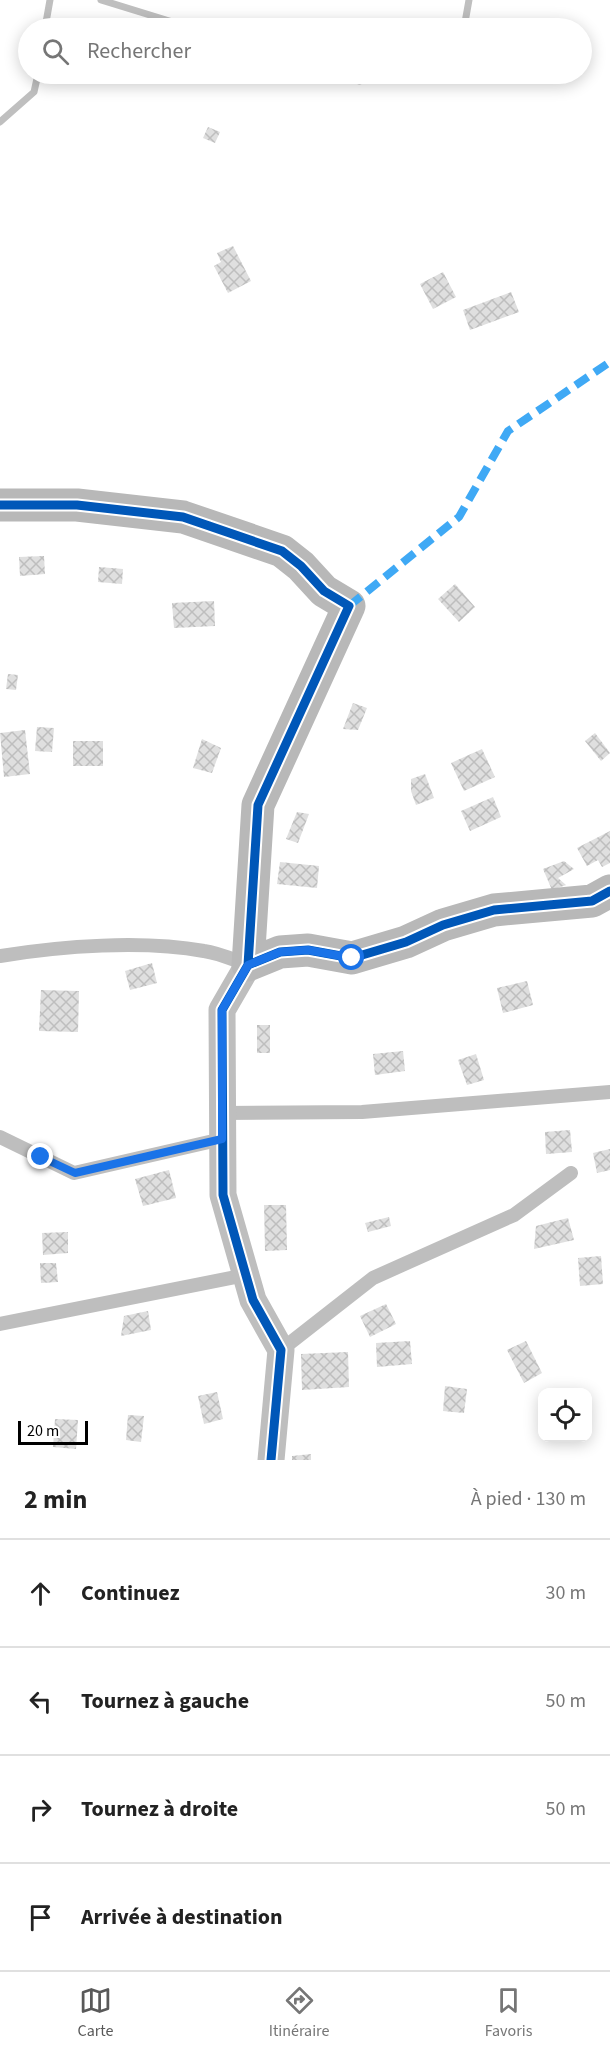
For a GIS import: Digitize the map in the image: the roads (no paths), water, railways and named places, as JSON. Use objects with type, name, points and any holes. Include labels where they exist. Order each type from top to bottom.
[{"type":"street","points":[[0,505],[77,505],[183,517],[282,551],[301,566],[324,591],[349,606],[258,805],[248,965],[222,1010],[223,1195],[253,1300],[281,1350],[270,1460]]},
{"type":"street","points":[[248,965],[280,952],[308,950],[352,958],[406,942],[442,925],[494,910],[592,901],[610,891]]},
{"type":"lane","points":[[0,956],[81,947],[155,945],[206,951],[248,965]]},
{"type":"lane","points":[[222,1113],[362,1112],[610,1092]]},
{"type":"lane","points":[[0,1137],[75,1173],[222,1139]]},
{"type":"lane","points":[[281,1350],[373,1278],[514,1215],[571,1173]]},
{"type":"lane","points":[[0,1324],[246,1275]]},
{"type":"waterway","points":[[47,18],[50,0]]},
{"type":"waterway","points":[[101,0],[160,18]]},
{"type":"waterway","points":[[466,18],[469,0]]},
{"type":"waterway","points":[[0,122],[34,92],[36,84]]}]
